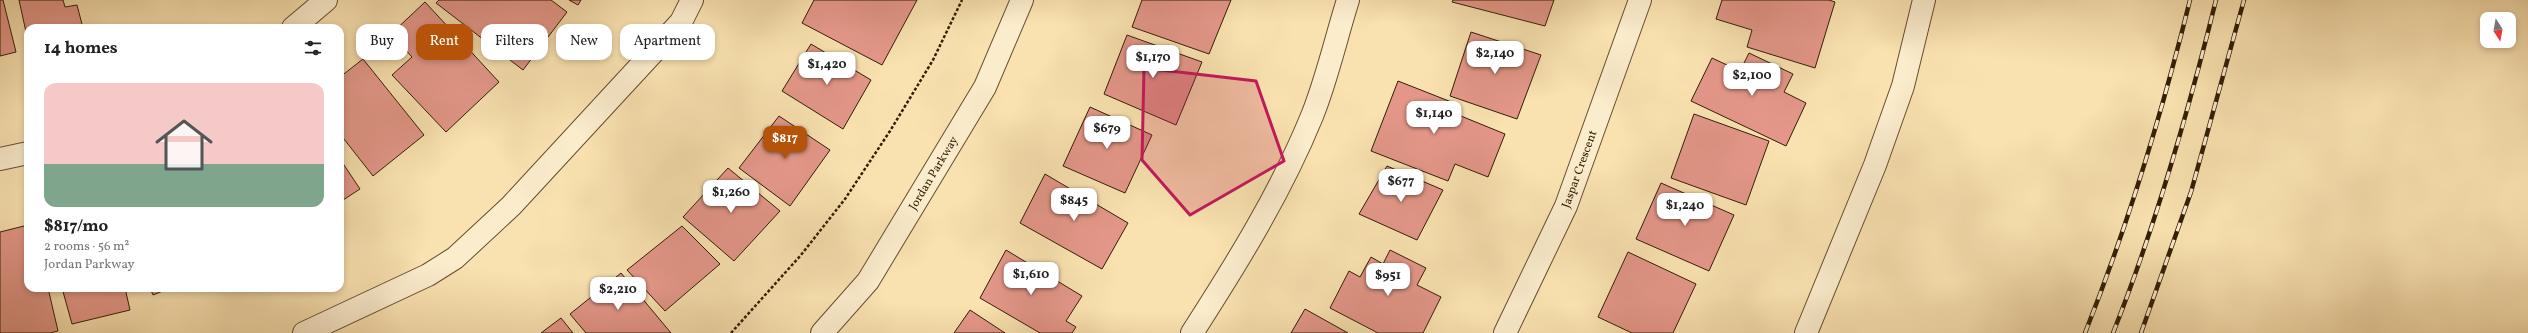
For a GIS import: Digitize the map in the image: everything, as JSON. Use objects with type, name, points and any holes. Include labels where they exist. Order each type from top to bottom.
[{"type":"street","points":[[298,24],[326,0]]},
{"type":"street","points":[[304,333],[428,275],[455,258],[511,206],[681,22],[692,0]]},
{"type":"street","name":"Jordan Parkway","points":[[822,333],[868,281],[985,87],[1022,0]]},
{"type":"street","points":[[1192,333],[1233,269],[1284,177],[1313,115],[1348,0]]},
{"type":"street","name":"Jaspar Crescent","points":[[1505,333],[1566,206],[1640,0]]},
{"type":"street","points":[[1806,333],[1877,158],[1903,86],[1924,0]]},
{"type":"street","points":[[0,159],[24,154]]},
{"type":"path","points":[[731,333],[801,255],[845,199],[890,131],[932,60],[962,0]]},
{"type":"highlighted area","points":[[1144,68],[1256,81],[1284,161],[1190,215],[1142,160]]},
{"type":"building","points":[[0,0],[3,0],[16,52],[0,56]]},
{"type":"building","points":[[19,0],[63,0],[65,7],[77,5],[82,24],[24,24]]},
{"type":"building","points":[[439,0],[551,0],[567,12],[558,24],[556,24],[556,26],[548,37],[548,24],[481,24],[481,38],[473,31],[473,24],[463,24],[436,3]]},
{"type":"building","points":[[569,0],[581,0],[578,5]]},
{"type":"building","points":[[814,0],[917,0],[882,65],[802,23]]},
{"type":"building","points":[[1142,0],[1231,0],[1209,54],[1132,27]]},
{"type":"building","points":[[1453,0],[1554,0],[1545,26],[1452,2]]},
{"type":"building","points":[[1722,0],[1829,0],[1835,2],[1815,68],[1747,47],[1752,30],[1716,19]]},
{"type":"building","points":[[425,2],[445,24],[416,24],[416,60],[473,60],[473,54],[499,82],[446,132],[392,75],[412,57],[408,53],[408,24],[402,24]]},
{"type":"building","points":[[1471,32],[1541,55],[1517,119],[1450,96]]},
{"type":"building","points":[[1127,35],[1202,62],[1176,125],[1104,94]]},
{"type":"building","points":[[811,44],[871,80],[843,129],[782,91]]},
{"type":"building","points":[[1749,53],[1793,74],[1784,92],[1806,103],[1786,146],[1691,101],[1712,58],[1740,71]]},
{"type":"building","points":[[364,60],[424,135],[373,176],[344,139],[344,74]]},
{"type":"building","points":[[510,60],[531,60],[523,70]]},
{"type":"building","points":[[1398,81],[1459,105],[1456,114],[1505,134],[1488,177],[1455,164],[1448,181],[1371,151]]},
{"type":"building","points":[[1090,107],[1152,135],[1125,193],[1063,166]]},
{"type":"building","points":[[1694,114],[1769,141],[1746,205],[1671,178]]},
{"type":"building","points":[[779,116],[830,150],[790,206],[739,168]]},
{"type":"building","points":[[344,165],[360,189],[344,199]]},
{"type":"building","points":[[1387,166],[1443,190],[1417,240],[1359,214]]},
{"type":"building","points":[[728,168],[780,211],[734,261],[683,217]]},
{"type":"building","points":[[1045,174],[1128,223],[1102,269],[1020,223]]},
{"type":"building","points":[[1661,183],[1734,215],[1709,271],[1636,239]]},
{"type":"building","points":[[24,226],[24,292],[49,292],[58,331],[50,333],[0,333],[0,232]]},
{"type":"building","points":[[682,226],[720,264],[665,311],[627,270]]},
{"type":"building","points":[[1006,250],[1082,296],[1066,321],[1076,327],[1072,333],[1040,333],[980,298]]},
{"type":"building","points":[[1390,250],[1426,268],[1417,285],[1441,297],[1423,333],[1378,333],[1330,308],[1349,271],[1360,277],[1371,257],[1383,264]]},
{"type":"building","points":[[1628,252],[1696,284],[1673,333],[1632,333],[1598,317]]},
{"type":"building","points":[[621,273],[671,333],[586,333],[570,314]]},
{"type":"building","points":[[63,292],[126,292],[130,310],[72,324]]},
{"type":"building","points":[[152,292],[160,292],[153,295]]},
{"type":"building","points":[[1305,309],[1348,333],[1291,333]]},
{"type":"building","points":[[970,310],[1005,333],[954,333]]},
{"type":"building","points":[[561,318],[573,333],[541,333]]},
{"type":"railway","points":[[2085,333],[2130,210],[2156,127],[2190,0]]},
{"type":"railway","points":[[2113,333],[2129,292],[2170,168],[2194,85],[2216,0]]},
{"type":"railway","points":[[2141,333],[2191,192],[2244,0]]}]
